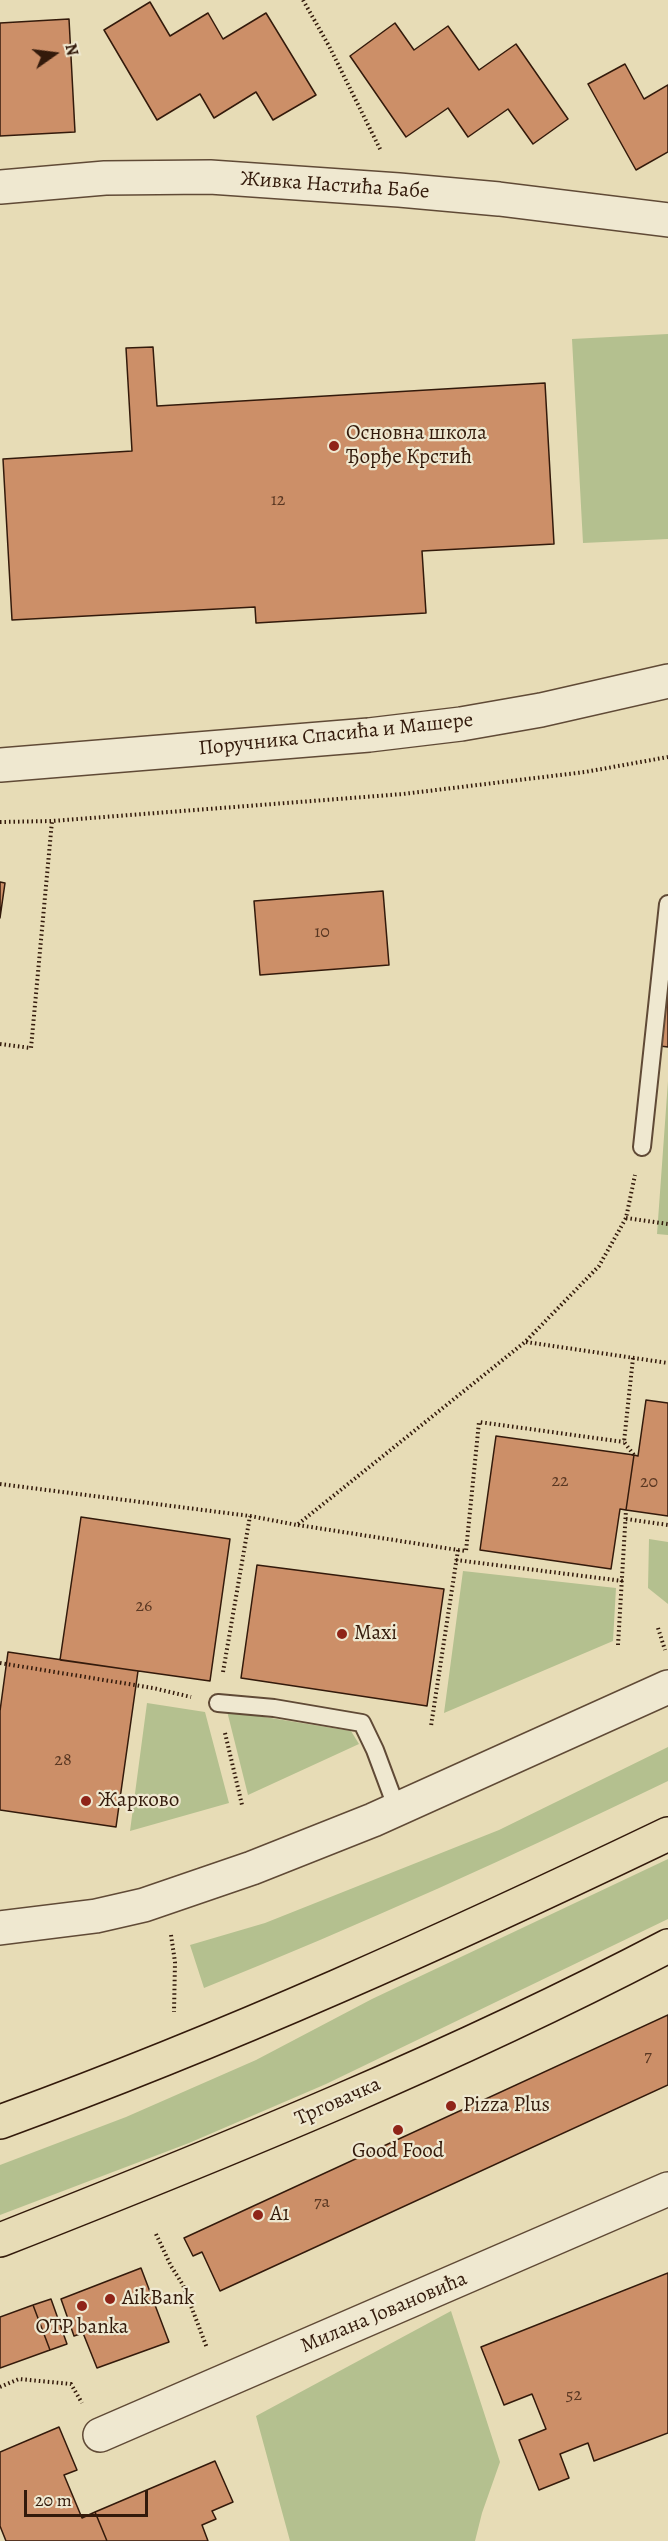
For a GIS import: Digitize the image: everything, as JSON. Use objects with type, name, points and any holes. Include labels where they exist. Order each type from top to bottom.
[{"type":"main road","points":[[0,2122],[82,2093],[309,1999],[462,1932],[668,1834]]},
{"type":"main road","name":"Трговачка","points":[[0,2240],[248,2141],[354,2095],[543,2009],[668,1946]]},
{"type":"street","name":"Живка Настића Бабе","points":[[0,187],[105,178],[210,177],[510,200],[668,220]]},
{"type":"street","name":"Поручника Спасића и Машере","points":[[0,765],[369,735],[461,724],[541,710],[668,681]]},
{"type":"street","points":[[0,1928],[96,1916],[165,1898],[252,1868],[397,1809],[668,1687]]},
{"type":"street","name":"Милана Јовановића","points":[[100,2435],[668,2189]]},
{"type":"lane","points":[[642,1146],[668,904]]},
{"type":"lane","points":[[218,1703],[274,1708],[362,1723],[375,1750],[397,1809]]},
{"type":"path","points":[[303,0],[329,46],[399,190]]},
{"type":"path","points":[[0,822],[52,821],[403,794],[585,772],[668,757]]},
{"type":"path","points":[[0,1044],[31,1048],[52,821]]},
{"type":"path","points":[[297,1525],[525,1342],[599,1266],[626,1218],[642,1146]]},
{"type":"path","points":[[626,1218],[668,1224]]},
{"type":"path","points":[[525,1342],[668,1363]]},
{"type":"path","points":[[633,1358],[624,1442],[634,1455]]},
{"type":"path","points":[[0,1484],[250,1516],[466,1551],[479,1422],[624,1442]]},
{"type":"path","points":[[618,1645],[626,1510]]},
{"type":"path","points":[[242,1805],[218,1703],[250,1516]]},
{"type":"path","points":[[626,1519],[668,1525]]},
{"type":"path","points":[[431,1726],[458,1550]]},
{"type":"path","points":[[456,1560],[623,1581]]},
{"type":"path","points":[[658,1628],[668,1661]]},
{"type":"path","points":[[0,1663],[153,1688],[218,1703]]},
{"type":"path","points":[[165,1898],[175,1962],[174,2012]]},
{"type":"path","points":[[156,2234],[183,2285],[197,2321]]},
{"type":"path","points":[[0,2387],[19,2379],[71,2384],[100,2435]]},
{"type":"green space","points":[[668,334],[668,539],[583,543],[572,339]]},
{"type":"green space","points":[[668,1081],[668,1235],[657,1234]]},
{"type":"green space","points":[[649,1539],[668,1542],[668,1604],[648,1588]]},
{"type":"green space","points":[[463,1571],[616,1588],[613,1641],[444,1713]]},
{"type":"green space","points":[[147,1703],[205,1712],[229,1803],[130,1831]]},
{"type":"green space","points":[[227,1711],[351,1731],[359,1744],[248,1795]]},
{"type":"green space","points":[[668,1747],[668,1781],[437,1889],[204,1988],[190,1945],[265,1923],[499,1830]]},
{"type":"green space","points":[[668,1859],[668,1919],[326,2084],[189,2143],[0,2215],[0,2165],[126,2117],[256,2060],[372,1999]]},
{"type":"green space","points":[[451,2311],[500,2462],[475,2541],[290,2541],[256,2416]]},
{"type":"building","points":[[150,2],[170,36],[208,13],[223,39],[266,13],[316,95],[273,120],[256,92],[214,118],[200,94],[157,120],[104,30]]},
{"type":"building","points":[[69,19],[75,132],[0,136],[0,23]]},
{"type":"building","points":[[395,23],[414,50],[448,26],[479,70],[516,44],[568,119],[533,144],[508,109],[468,137],[448,108],[406,137],[350,56]]},
{"type":"building","points":[[625,64],[644,99],[668,85],[668,152],[636,170],[588,84]]},
{"type":"building","points":[[153,347],[157,406],[545,383],[554,544],[422,551],[426,613],[256,623],[255,607],[12,620],[3,459],[132,451],[126,348]]},
{"type":"building","points":[[0,882],[5,883],[0,918]]},
{"type":"building","points":[[383,891],[389,965],[260,975],[254,901]]},
{"type":"building","points":[[668,986],[668,1047],[660,1046]]},
{"type":"building","points":[[646,1400],[668,1403],[668,1516],[626,1510],[634,1455],[638,1456]]},
{"type":"building","points":[[496,1436],[634,1455],[626,1510],[620,1509],[611,1569],[480,1550]]},
{"type":"building","points":[[81,1517],[230,1539],[210,1681],[60,1660]]},
{"type":"building","name":"Maxi","points":[[257,1565],[444,1589],[427,1706],[241,1678]]},
{"type":"building","points":[[8,1652],[138,1671],[116,1827],[0,1810],[0,1711]]},
{"type":"building","points":[[668,2015],[668,2085],[220,2291],[202,2252],[193,2256],[184,2238]]},
{"type":"building","points":[[141,2268],[169,2342],[97,2368],[83,2333],[74,2336],[61,2299]]},
{"type":"building","points":[[668,2273],[668,2433],[594,2461],[588,2443],[560,2454],[569,2478],[539,2490],[519,2440],[546,2429],[532,2394],[504,2405],[481,2347]]},
{"type":"building","points":[[51,2299],[67,2344],[50,2350],[33,2305]]},
{"type":"building","points":[[33,2305],[50,2350],[0,2368],[0,2317]]},
{"type":"building","points":[[59,2427],[77,2470],[64,2475],[82,2518],[95,2512],[107,2541],[6,2541],[0,2526],[0,2452]]},
{"type":"building","points":[[215,2461],[233,2502],[212,2511],[216,2519],[202,2525],[208,2541],[107,2541],[95,2512]]},
{"type":"place","name":"Основна школа Ђорђе Крстић","points":[[334,446]]},
{"type":"place","name":"Maxi","points":[[342,1634]]},
{"type":"place","name":"Жарково","points":[[86,1801]]},
{"type":"place","name":"Pizza Plus","points":[[451,2106]]},
{"type":"place","name":"Good Food","points":[[398,2130]]},
{"type":"place","name":"A1","points":[[258,2215]]},
{"type":"place","name":"AikBank","points":[[110,2299]]},
{"type":"place","name":"OTP banka","points":[[82,2306]]}]
